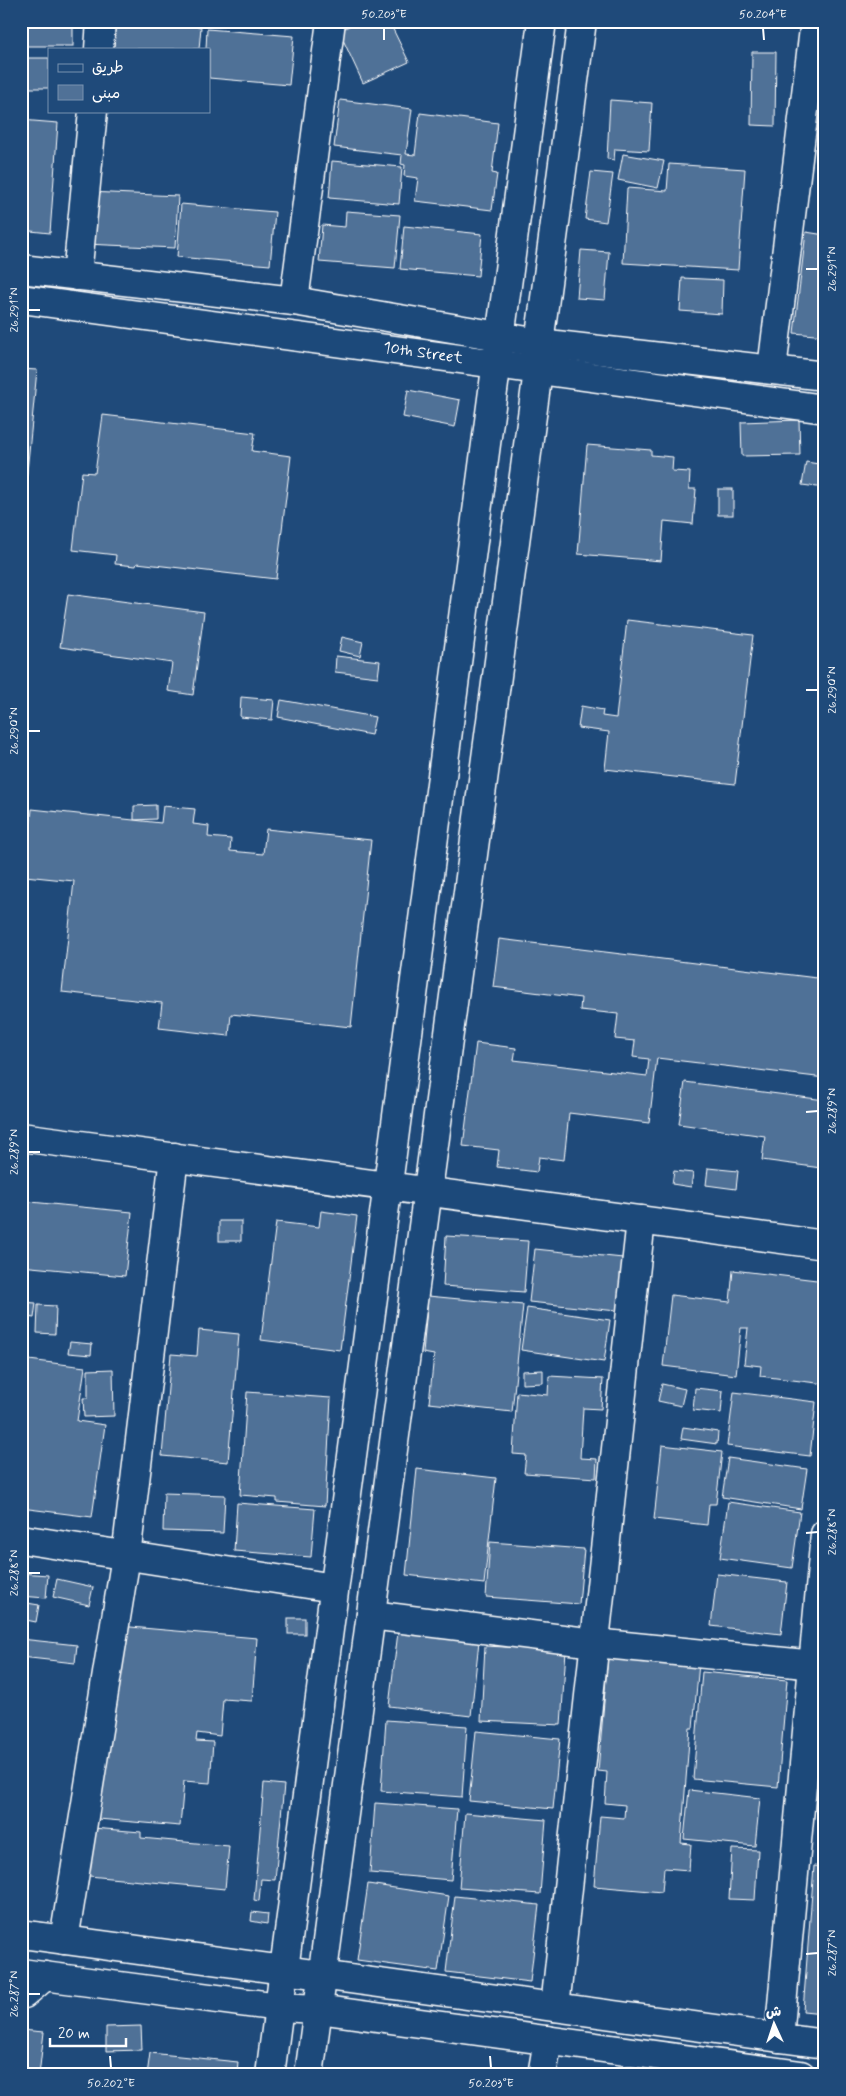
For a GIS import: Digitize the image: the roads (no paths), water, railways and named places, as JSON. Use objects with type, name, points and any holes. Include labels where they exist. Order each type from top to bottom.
[{"type":"street","points":[[99,48],[101,21]]},
{"type":"street","points":[[294,301],[331,21]]},
{"type":"street","points":[[270,2075],[542,21]]},
{"type":"street","points":[[309,2075],[538,372],[540,343],[582,21]]},
{"type":"street","points":[[772,369],[815,21]]},
{"type":"street","points":[[77,276],[93,112]]},
{"type":"street","name":"10th Street","points":[[21,269],[294,301],[499,350],[538,372],[825,409]]},
{"type":"street","name":"10th Street","points":[[21,299],[499,350],[540,343],[825,376]]},
{"type":"street","points":[[21,1136],[825,1245]]},
{"type":"street","points":[[64,1940],[126,1556],[174,1157]]},
{"type":"street","points":[[555,2007],[641,1220]]},
{"type":"street","points":[[779,2038],[819,1665],[825,1534]]},
{"type":"street","points":[[21,1539],[334,1588]]},
{"type":"street","points":[[371,1615],[595,1644],[819,1665]]},
{"type":"street","points":[[21,1934],[825,2044]]},
{"type":"street","points":[[30,1981],[279,2007],[318,2009],[801,2075]]},
{"type":"street","points":[[542,2075],[548,2040]]}]
